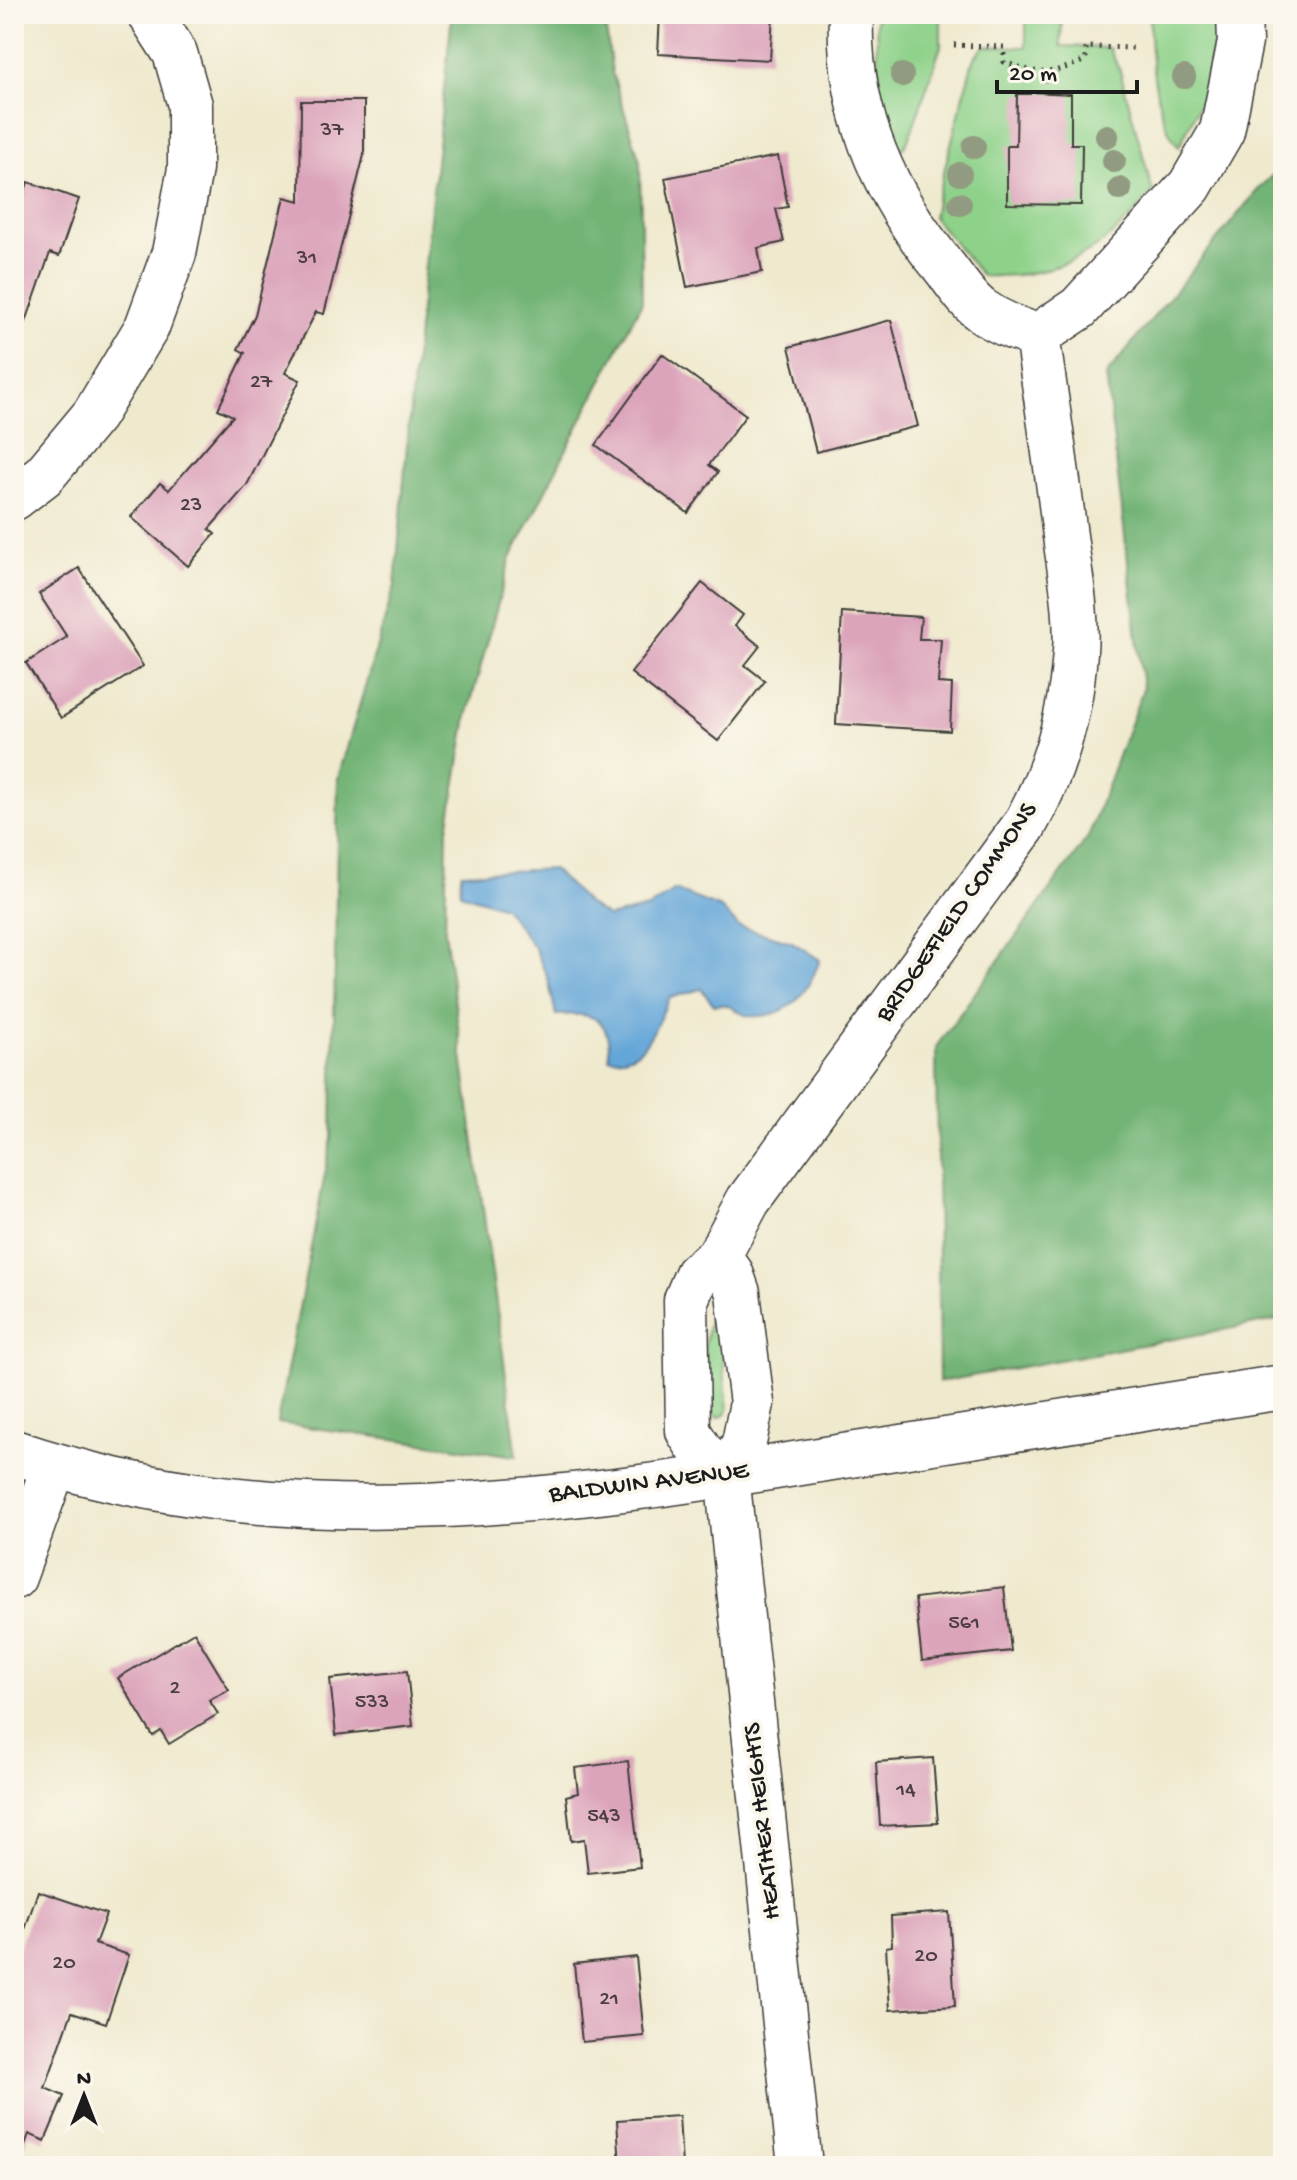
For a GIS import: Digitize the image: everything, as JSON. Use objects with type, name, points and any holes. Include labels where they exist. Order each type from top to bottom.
[{"type":"street","points":[[14,498],[44,475],[94,415],[147,327],[174,253],[190,169],[190,105],[175,53],[150,14]]},
{"type":"street","points":[[851,14],[850,44],[856,95],[884,178],[936,258],[978,308],[1004,325],[1037,336],[1079,308],[1190,186],[1222,131],[1240,42],[1239,14]]},
{"type":"street","name":"BRIDGEFIELD COMMONS","points":[[727,1475],[702,1453],[688,1431],[686,1300],[697,1274],[718,1257],[748,1201],[1024,826],[1041,796],[1071,698],[1076,649],[1074,601],[1037,336]]},
{"type":"street","points":[[718,1257],[731,1273],[738,1293],[752,1403],[744,1443],[727,1475]]},
{"type":"street","name":"BALDWIN AVENUE","points":[[34,1459],[138,1486],[192,1495],[256,1502],[379,1508],[441,1507],[559,1497],[727,1475],[1283,1387]]},
{"type":"street","points":[[14,1577],[34,1459]]},
{"type":"street","name":"HEATHER HEIGHTS","points":[[727,1475],[800,2166]]},
{"type":"path","points":[[954,45],[1004,47],[1004,62],[1035,73],[1053,73],[1086,60],[1086,47],[1137,48]]},
{"type":"path","points":[[1045,73],[1045,82]]},
{"type":"green space","points":[[452,14],[604,14],[612,72],[640,161],[642,302],[510,560],[467,716],[447,835],[445,932],[517,1456],[277,1423],[332,1138],[338,778],[395,585],[412,386]]},
{"type":"green space","points":[[876,14],[941,14],[941,46],[911,133],[905,146],[896,153],[878,83]]},
{"type":"green space","points":[[1026,14],[1062,14],[1061,46],[1109,48],[1120,71],[1153,192],[1117,230],[1078,257],[1034,272],[982,276],[933,217],[973,60],[984,46],[1026,47]]},
{"type":"green space","points":[[1150,14],[1217,14],[1205,93],[1179,147],[1164,120],[1155,84]]},
{"type":"green space","points":[[1283,165],[1283,1319],[939,1382],[936,1047],[1088,837],[1143,689],[1106,375],[1261,186]]},
{"type":"green space","points":[[717,1299],[728,1410],[718,1418],[707,1410],[704,1348],[713,1300]]},
{"type":"water","points":[[553,869],[588,904],[608,917],[648,908],[675,890],[721,908],[738,926],[792,942],[820,960],[810,983],[787,1008],[764,1016],[750,1016],[725,1005],[714,1005],[701,989],[670,998],[648,1040],[633,1055],[609,1058],[607,1034],[598,1020],[581,1015],[556,1015],[548,979],[535,949],[504,907],[460,893],[461,873]]},
{"type":"building","points":[[660,14],[773,14],[770,60],[658,54]]},
{"type":"building","points":[[1017,94],[1071,94],[1071,144],[1082,144],[1081,205],[1007,204],[1007,146],[1016,146]]},
{"type":"building","points":[[301,101],[364,101],[364,155],[324,314],[316,312],[285,373],[300,380],[247,485],[209,529],[215,534],[188,566],[131,517],[160,483],[169,490],[233,416],[218,409],[245,353],[238,349],[255,315],[284,197],[300,201]]},
{"type":"building","points":[[778,156],[788,207],[776,209],[784,242],[758,248],[762,272],[687,287],[665,178]]},
{"type":"building","points":[[28,182],[79,199],[59,256],[50,253],[20,339],[14,338],[14,225]]},
{"type":"building","points":[[891,320],[918,426],[816,452],[789,347]]},
{"type":"building","points":[[662,354],[746,415],[709,465],[718,472],[688,513],[596,445]]},
{"type":"building","points":[[79,568],[143,666],[61,718],[26,663],[67,637],[39,594]]},
{"type":"building","points":[[702,583],[743,615],[735,626],[760,646],[745,665],[765,681],[718,741],[631,673]]},
{"type":"building","points":[[842,612],[921,617],[919,639],[941,639],[938,683],[952,684],[950,731],[836,724]]},
{"type":"building","points":[[1004,1587],[1011,1651],[922,1661],[915,1598]]},
{"type":"building","points":[[194,1632],[229,1690],[209,1700],[218,1714],[169,1744],[161,1731],[153,1736],[118,1678]]},
{"type":"building","points":[[407,1671],[413,1726],[336,1735],[330,1679]]},
{"type":"building","points":[[933,1758],[938,1823],[880,1826],[876,1762]]},
{"type":"building","points":[[628,1761],[640,1867],[588,1873],[584,1839],[571,1841],[566,1796],[578,1793],[575,1768]]},
{"type":"building","points":[[38,1891],[106,1914],[95,1944],[129,1955],[106,2023],[72,2012],[45,2088],[64,2096],[45,2141],[29,2134],[19,2161],[14,2160],[14,1962]]},
{"type":"building","points":[[949,1912],[955,2006],[890,2010],[886,1947],[892,1946],[891,1916]]},
{"type":"building","points":[[636,1957],[644,2036],[582,2042],[574,1964]]},
{"type":"building","points":[[679,2116],[682,2166],[620,2166],[617,2120]]}]
